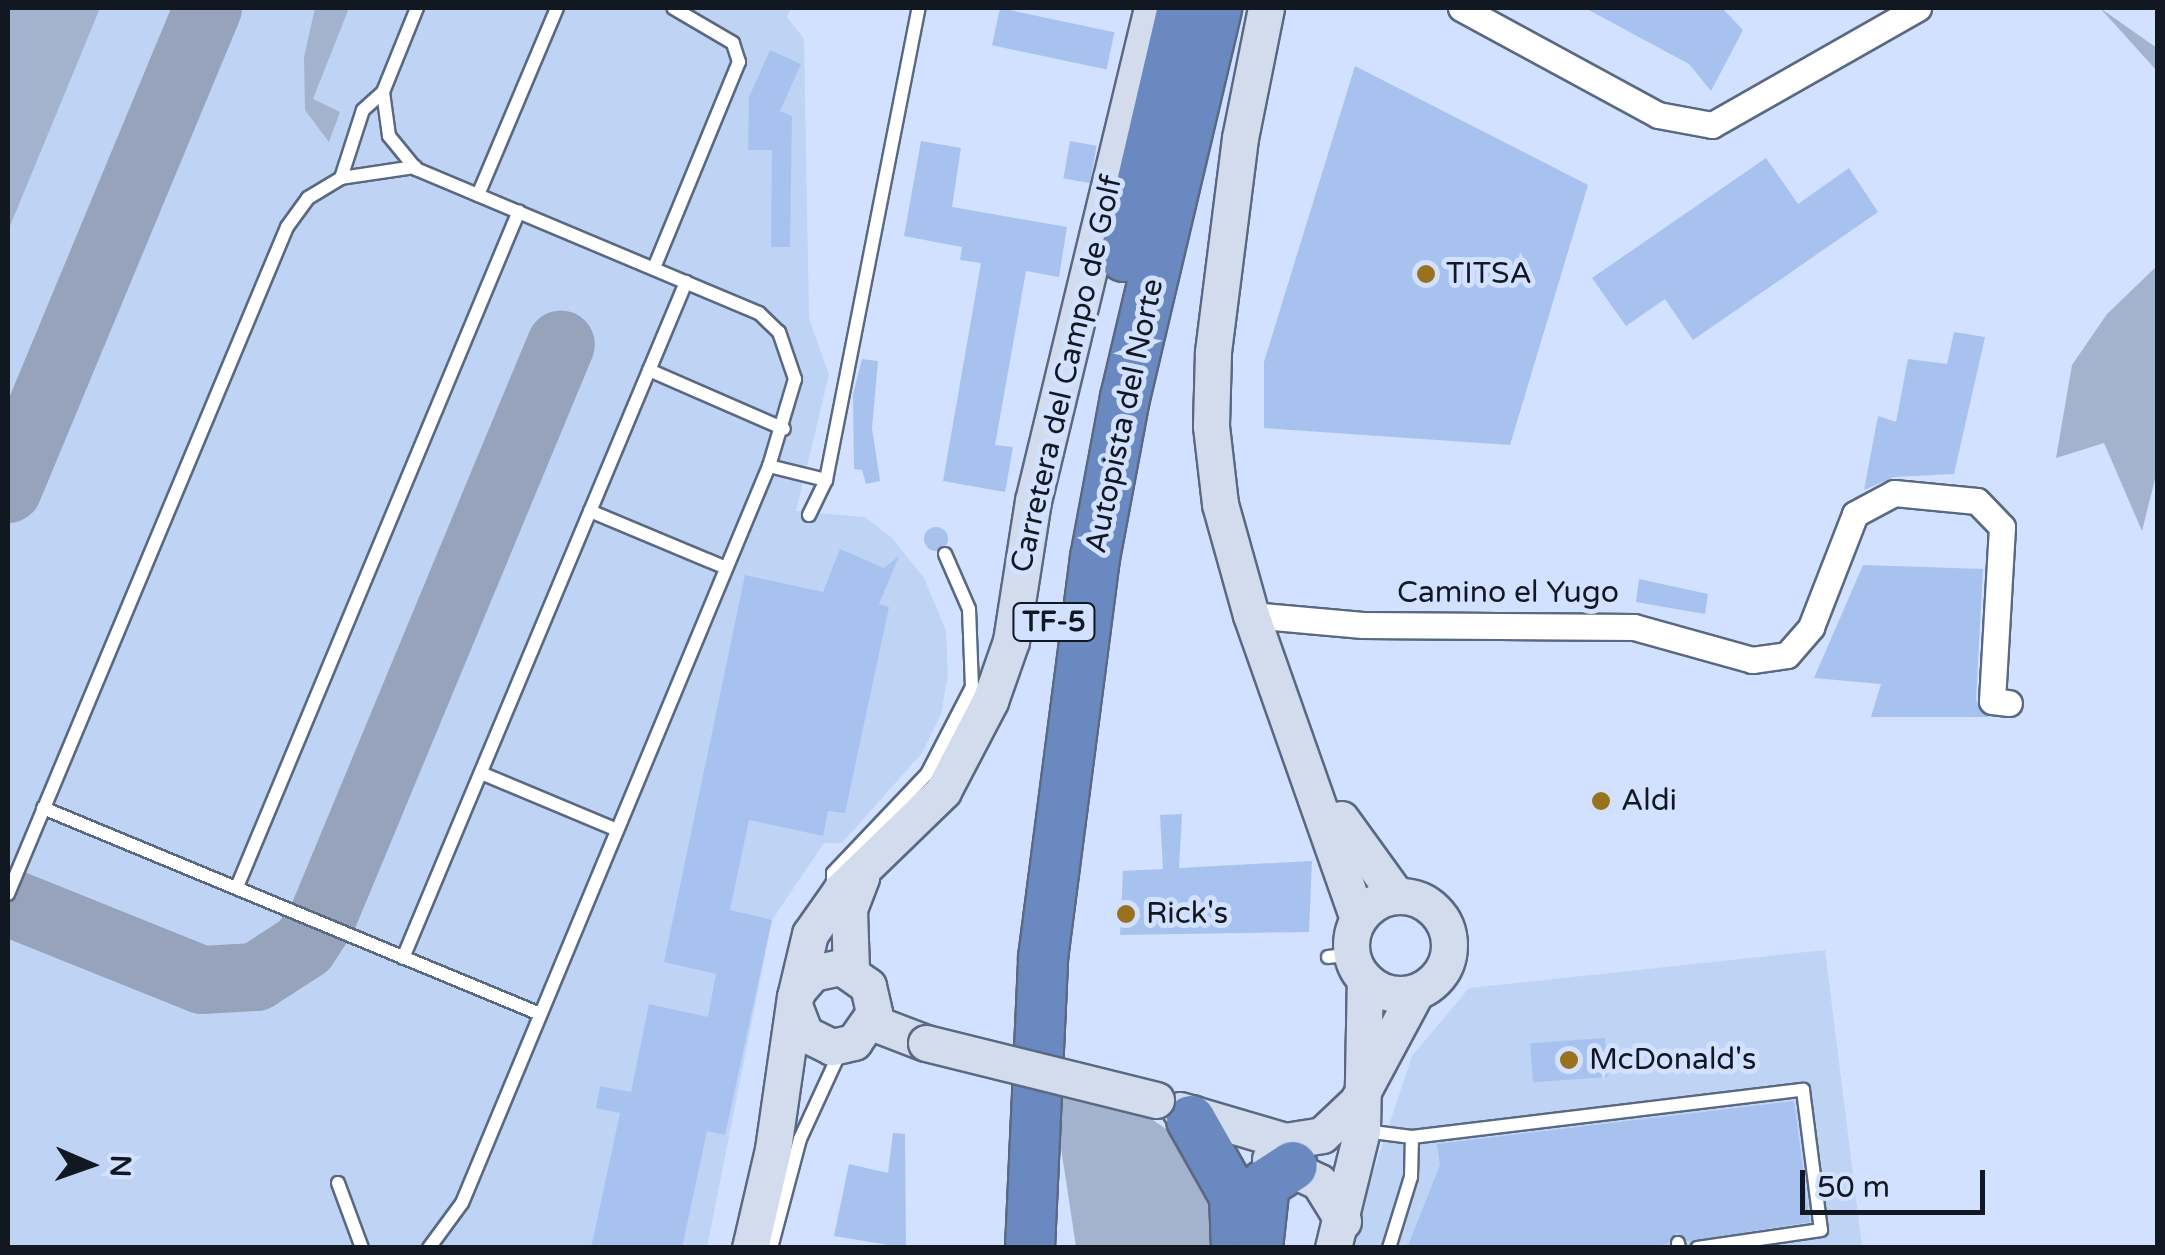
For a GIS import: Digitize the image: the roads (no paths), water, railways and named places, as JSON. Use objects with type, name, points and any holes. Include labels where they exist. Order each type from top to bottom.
[{"type":"highway","name":"Autopista del Norte","points":[[998,1248],[1022,853],[1059,586],[1090,411],[1182,8]]},
{"type":"highway","name":"Autopista del Norte","points":[[1030,1248],[1058,809],[1095,558],[1125,398],[1217,8]]},
{"type":"highway","points":[[1195,1120],[1234,1196],[1236,1248]]},
{"type":"highway","points":[[1195,1120],[1248,1208],[1247,1248]]},
{"type":"highway","points":[[1033,1159],[1056,1248]]},
{"type":"highway","points":[[1258,1248],[1265,1184],[1292,1166]]},
{"type":"main road","name":"Carretera del Campo de Golf","points":[[755,1247],[803,951],[833,901],[943,791],[990,701],[1010,641],[1033,500],[1152,8]]},
{"type":"main road","points":[[1266,8],[1240,138],[1213,354],[1220,504],[1251,615],[1309,768],[1358,919],[1348,964],[1368,1085],[1361,1142],[1338,1234]]},
{"type":"main road","points":[[863,1032],[872,995],[850,970],[822,968],[795,1001],[811,1040],[832,1047],[863,1032],[926,1043],[1195,1120],[1285,1141],[1322,1135],[1368,1085],[1416,992],[1441,972],[1447,930],[1429,904],[1396,895],[1356,847],[1309,768]]},
{"type":"main road","name":"Carretera del Campo de Golf","points":[[850,970],[848,909],[861,876]]},
{"type":"main road","points":[[1358,919],[1396,895]]},
{"type":"main road","points":[[1348,964],[1389,993],[1416,992]]},
{"type":"main road","points":[[1195,1120],[1319,1182],[1338,1234]]},
{"type":"main road","points":[[1292,1166],[1361,1142]]},
{"type":"street","points":[[1461,8],[1658,114],[1712,125],[1918,8]]},
{"type":"street","name":"Camino el Yugo","points":[[1251,615],[1363,625],[1634,627],[1752,660],[1787,655],[1811,626],[1855,514],[1894,493],[1976,501],[2002,527],[1992,701],[2009,703]]},
{"type":"lane","points":[[340,178],[363,110],[383,92],[416,8]]},
{"type":"lane","points":[[478,195],[557,8]]},
{"type":"lane","points":[[654,268],[739,62],[733,43],[673,8]]},
{"type":"lane","points":[[809,515],[826,480],[919,8]]},
{"type":"lane","points":[[383,92],[388,136],[415,167],[759,313],[779,332],[795,379],[784,429],[462,1203],[428,1248]]},
{"type":"lane","points":[[8,894],[287,227],[308,198],[340,178],[415,167]]},
{"type":"lane","points":[[237,888],[519,212]]},
{"type":"lane","points":[[403,958],[686,282]]},
{"type":"lane","points":[[649,370],[784,429]]},
{"type":"lane","points":[[769,466],[826,480]]},
{"type":"lane","points":[[590,511],[726,568]]},
{"type":"lane","points":[[833,901],[832,873],[927,774],[972,688],[968,610],[945,554]]},
{"type":"lane","points":[[481,773],[617,830]]},
{"type":"lane","points":[[43,808],[540,1014]]},
{"type":"lane","points":[[755,1247],[832,1062],[863,1032]]},
{"type":"lane","points":[[1361,1142],[1802,1090],[1821,1230],[1697,1248]]},
{"type":"lane","points":[[1389,1248],[1411,1177],[1412,1137]]},
{"type":"lane","points":[[338,1184],[362,1248]]},
{"type":"place","name":"TITSA","points":[[1426,274]]},
{"type":"place","name":"Aldi","points":[[1601,801]]},
{"type":"place","name":"Rick's","points":[[1126,914]]},
{"type":"place","name":"McDonald's","points":[[1569,1060]]}]
